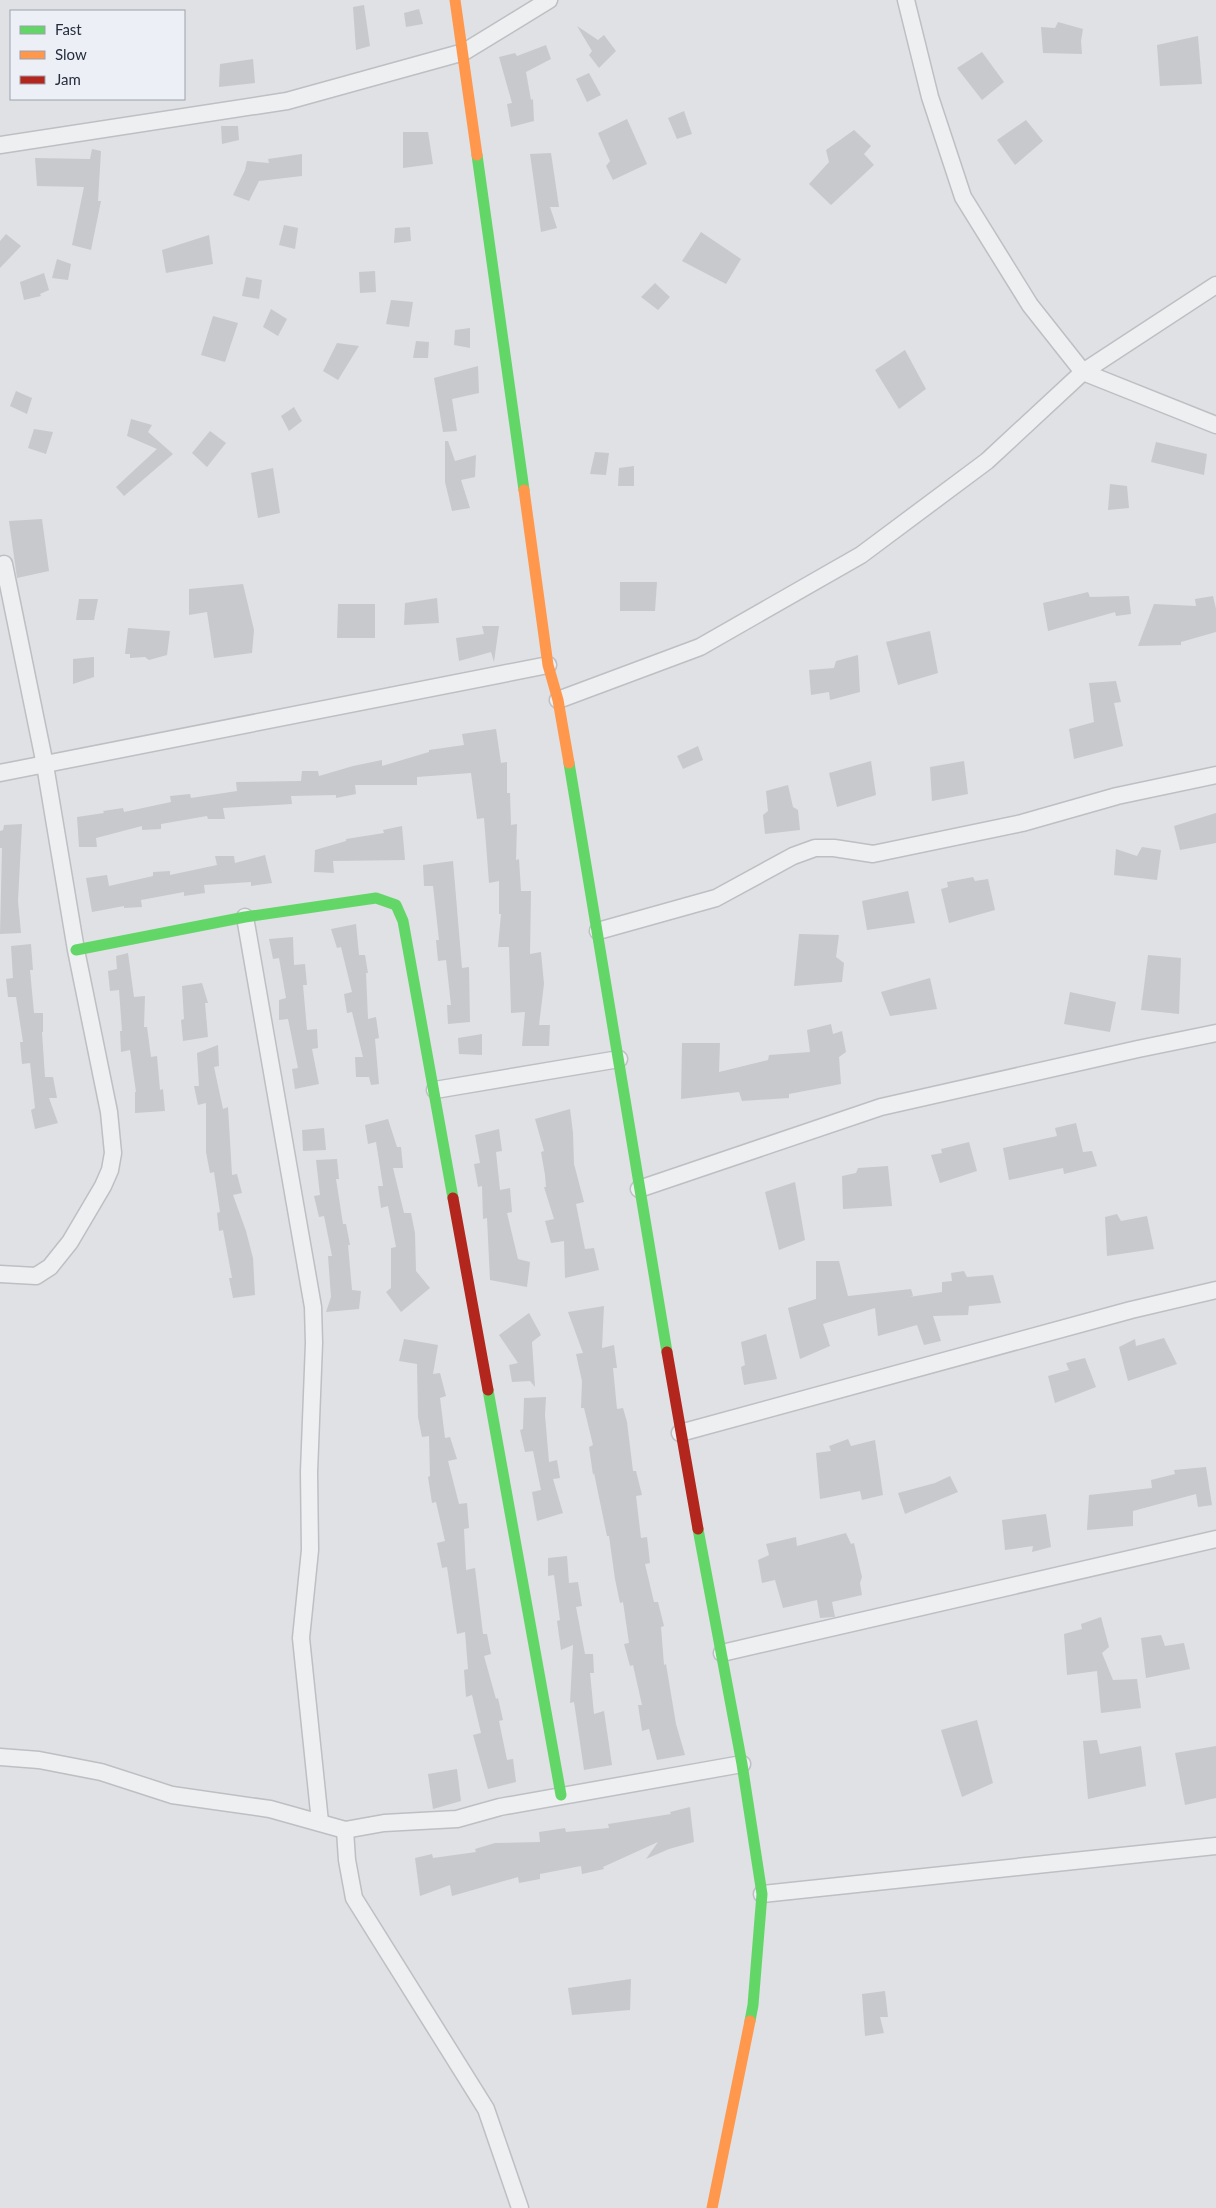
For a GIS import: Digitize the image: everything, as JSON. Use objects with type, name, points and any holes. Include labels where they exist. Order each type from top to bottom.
[{"type":"street","points":[[455,0],[464,52],[548,665],[558,700],[598,931],[680,1434],[742,1764],[762,1894],[753,2005],[712,2208]]},
{"type":"street","points":[[0,144],[287,101],[464,52],[549,0]]},
{"type":"street","points":[[906,0],[930,97],[963,197],[1030,304],[1084,372],[1216,425]]},
{"type":"street","points":[[558,700],[700,647],[861,555],[987,461],[1084,372],[1216,285]]},
{"type":"street","points":[[0,1274],[36,1276],[50,1267],[70,1242],[103,1186],[110,1170],[112,1153],[109,1112],[76,950],[45,766],[4,564]]},
{"type":"street","points":[[0,773],[45,766],[548,665]]},
{"type":"street","points":[[598,931],[716,898],[793,856],[815,848],[834,848],[873,854],[1022,824],[1117,796],[1216,775]]},
{"type":"street","points":[[76,950],[245,917],[376,898],[396,905],[403,921],[435,1090],[561,1795]]},
{"type":"street","points":[[245,917],[313,1307],[314,1343],[309,1472],[310,1550],[301,1638],[320,1822]]},
{"type":"street","points":[[639,1189],[881,1108],[1216,1033]]},
{"type":"street","points":[[435,1090],[619,1059]]},
{"type":"street","points":[[680,1434],[1131,1310],[1216,1290]]},
{"type":"street","points":[[722,1653],[1216,1539]]},
{"type":"street","points":[[0,1757],[39,1760],[101,1772],[172,1795],[270,1809],[344,1830],[384,1823],[457,1819],[500,1807],[561,1795],[742,1764]]},
{"type":"street","points":[[344,1830],[354,1898],[486,2109],[520,2208]]},
{"type":"street","points":[[762,1894],[1216,1846]]},
{"type":"building","points":[[364,5],[370,46],[356,50],[353,7]]},
{"type":"building","points":[[419,9],[423,24],[406,27],[404,13]]},
{"type":"building","points":[[1058,22],[1083,29],[1081,41],[1082,54],[1043,53],[1041,27],[1055,28]]},
{"type":"building","points":[[577,26],[598,40],[604,35],[616,51],[599,68],[589,55],[592,51]]},
{"type":"building","points":[[1198,36],[1202,84],[1160,86],[1157,45]]},
{"type":"building","points":[[546,45],[551,59],[526,72],[531,100],[533,99],[534,121],[511,127],[507,104],[512,103],[499,57],[515,53],[517,56]]},
{"type":"building","points":[[982,52],[1004,82],[982,100],[957,68]]},
{"type":"building","points":[[253,59],[255,83],[219,87],[220,64]]},
{"type":"building","points":[[589,73],[601,95],[587,102],[576,79]]},
{"type":"building","points":[[684,111],[692,134],[677,139],[668,118]]},
{"type":"building","points":[[627,119],[647,164],[613,180],[606,166],[610,161],[598,133]]},
{"type":"building","points":[[1026,120],[1043,141],[1015,165],[997,140]]},
{"type":"building","points":[[221,126],[238,126],[239,140],[222,144]]},
{"type":"building","points":[[854,130],[871,146],[864,154],[874,165],[831,205],[809,184],[829,162],[826,150]]},
{"type":"building","points":[[403,132],[428,132],[433,164],[403,168]]},
{"type":"building","points":[[92,149],[101,151],[98,201],[101,201],[91,250],[72,245],[84,187],[37,186],[35,158],[90,159]]},
{"type":"building","points":[[551,153],[559,207],[550,207],[557,228],[541,232],[530,154]]},
{"type":"building","points":[[302,154],[302,176],[259,181],[249,201],[233,195],[245,170],[247,161],[269,163],[268,159]]},
{"type":"building","points":[[284,225],[298,228],[295,249],[279,245]]},
{"type":"building","points":[[410,227],[411,241],[394,243],[395,228]]},
{"type":"building","points":[[701,232],[741,259],[726,284],[682,261]]},
{"type":"building","points":[[6,234],[21,246],[0,268],[0,241]]},
{"type":"building","points":[[209,235],[213,264],[166,273],[162,250]]},
{"type":"building","points":[[57,259],[71,264],[68,280],[52,278]]},
{"type":"building","points":[[375,271],[376,292],[360,293],[359,272]]},
{"type":"building","points":[[44,273],[49,290],[40,294],[41,296],[24,300],[20,282]]},
{"type":"building","points":[[246,277],[262,280],[259,299],[242,296]]},
{"type":"building","points":[[655,283],[670,297],[658,310],[641,297]]},
{"type":"building","points":[[391,300],[413,302],[409,327],[386,324]]},
{"type":"building","points":[[271,309],[287,319],[278,336],[263,327]]},
{"type":"building","points":[[213,316],[238,323],[225,362],[201,355]]},
{"type":"building","points":[[470,328],[470,348],[454,345],[455,330]]},
{"type":"building","points":[[416,341],[429,342],[428,358],[413,358]]},
{"type":"building","points":[[337,343],[359,346],[338,380],[323,371]]},
{"type":"building","points":[[905,350],[926,389],[899,409],[875,370]]},
{"type":"building","points":[[478,366],[479,393],[452,399],[457,431],[443,432],[434,378]]},
{"type":"building","points":[[16,391],[32,398],[27,414],[10,406]]},
{"type":"building","points":[[294,407],[302,421],[289,431],[281,416]]},
{"type":"building","points":[[131,419],[152,425],[148,432],[173,454],[124,496],[116,487],[157,449],[127,436]]},
{"type":"building","points":[[34,429],[53,432],[46,454],[28,448]]},
{"type":"building","points":[[210,431],[226,443],[207,467],[192,453]]},
{"type":"building","points":[[445,441],[448,441],[455,461],[476,455],[475,477],[461,480],[470,508],[452,511],[445,482]]},
{"type":"building","points":[[1156,442],[1207,454],[1204,475],[1151,462]]},
{"type":"building","points":[[595,452],[609,453],[606,475],[590,474]]},
{"type":"building","points":[[634,466],[634,486],[618,486],[619,468]]},
{"type":"building","points":[[273,468],[280,513],[258,518],[251,473]]},
{"type":"building","points":[[1110,484],[1127,486],[1129,508],[1108,510]]},
{"type":"building","points":[[42,519],[49,571],[17,578],[9,521]]},
{"type":"building","points":[[620,582],[657,582],[655,611],[620,611]]},
{"type":"building","points":[[243,584],[254,630],[252,653],[214,658],[207,612],[189,615],[189,589]]},
{"type":"building","points":[[1088,592],[1090,597],[1129,596],[1131,614],[1116,616],[1115,612],[1048,631],[1043,603]]},
{"type":"building","points":[[1213,596],[1216,609],[1216,632],[1181,642],[1181,645],[1138,646],[1154,604],[1196,606],[1195,599]]},
{"type":"building","points":[[437,598],[439,623],[404,625],[405,603]]},
{"type":"building","points":[[79,599],[98,599],[94,620],[76,620]]},
{"type":"building","points":[[338,604],[375,604],[375,638],[337,638]]},
{"type":"building","points":[[482,626],[499,626],[494,662],[491,652],[459,661],[456,638],[484,634]]},
{"type":"building","points":[[128,628],[170,631],[167,655],[149,660],[145,657],[130,658],[130,654],[125,654]]},
{"type":"building","points":[[930,631],[938,673],[898,685],[886,642]]},
{"type":"building","points":[[858,655],[860,692],[830,700],[829,692],[811,695],[809,670],[834,668],[836,661]]},
{"type":"building","points":[[94,657],[94,677],[73,684],[73,659]]},
{"type":"building","points":[[1116,681],[1121,702],[1114,703],[1123,746],[1074,759],[1069,729],[1094,722],[1089,683]]},
{"type":"building","points":[[496,729],[501,763],[507,762],[507,793],[510,793],[511,825],[517,824],[516,860],[519,859],[521,891],[531,891],[530,954],[541,952],[544,984],[539,1025],[550,1025],[549,1046],[522,1046],[525,1012],[511,1013],[509,947],[498,947],[501,914],[499,914],[499,881],[489,883],[484,818],[477,819],[471,773],[417,777],[417,785],[355,785],[356,794],[336,798],[336,795],[291,796],[292,804],[223,808],[225,819],[208,819],[207,816],[161,824],[161,829],[142,830],[142,826],[96,838],[97,847],[79,847],[77,817],[123,808],[124,812],[171,802],[170,796],[190,794],[191,798],[237,791],[236,782],[301,781],[302,771],[318,771],[319,776],[382,760],[382,766],[429,752],[429,750],[464,745],[462,734]]},
{"type":"building","points":[[698,746],[703,760],[683,769],[677,756]]},
{"type":"building","points":[[871,761],[876,795],[837,807],[829,773]]},
{"type":"building","points":[[964,761],[968,794],[932,801],[930,767]]},
{"type":"building","points":[[788,785],[793,807],[798,810],[800,830],[765,834],[763,815],[768,811],[766,791]]},
{"type":"building","points":[[1216,813],[1216,843],[1180,850],[1174,826]]},
{"type":"building","points":[[22,824],[18,901],[21,933],[0,934],[2,848],[0,848],[0,831],[3,830],[4,825]]},
{"type":"building","points":[[402,826],[405,860],[333,861],[334,873],[314,872],[315,850],[346,841],[346,839],[384,833],[383,830]]},
{"type":"building","points":[[1142,847],[1161,850],[1157,880],[1114,875],[1116,849],[1137,856]]},
{"type":"building","points":[[265,855],[272,883],[251,886],[251,882],[204,885],[205,893],[184,896],[184,892],[141,900],[142,907],[124,908],[124,906],[92,912],[86,878],[107,875],[109,886],[153,876],[153,872],[170,871],[170,875],[217,865],[215,856],[234,856],[235,863]]},
{"type":"building","points":[[453,861],[462,968],[469,967],[470,1022],[448,1024],[447,1005],[451,1005],[446,960],[438,961],[436,940],[439,940],[433,886],[424,886],[423,865]]},
{"type":"building","points":[[973,877],[975,881],[988,879],[995,910],[949,923],[941,889],[948,887],[947,882]]},
{"type":"building","points":[[908,891],[915,923],[867,930],[862,901]]},
{"type":"building","points":[[356,924],[359,955],[365,955],[368,973],[366,973],[368,1019],[376,1017],[379,1038],[375,1039],[379,1084],[371,1085],[369,1077],[356,1077],[355,1057],[363,1057],[352,1012],[347,1013],[344,994],[352,992],[341,947],[337,948],[331,929]]},
{"type":"building","points":[[799,934],[839,935],[836,957],[844,963],[842,982],[794,986]]},
{"type":"building","points":[[293,937],[294,965],[305,964],[307,985],[303,985],[307,1030],[317,1029],[318,1048],[312,1049],[319,1084],[295,1089],[292,1069],[298,1068],[288,1019],[279,1020],[279,1000],[286,998],[279,958],[273,959],[269,939]]},
{"type":"building","points":[[31,944],[33,970],[30,970],[34,1013],[43,1013],[42,1032],[45,1077],[53,1077],[57,1098],[49,1098],[58,1123],[35,1129],[31,1110],[35,1108],[30,1063],[22,1064],[20,1042],[23,1042],[16,997],[8,997],[6,979],[13,978],[11,946]]},
{"type":"building","points":[[128,953],[134,997],[145,996],[144,1027],[147,1027],[151,1057],[157,1056],[160,1090],[163,1089],[165,1111],[135,1113],[136,1092],[130,1050],[121,1052],[120,1031],[122,1031],[119,990],[110,991],[108,971],[117,969],[116,956]]},
{"type":"building","points":[[1148,955],[1181,958],[1179,1014],[1141,1010]]},
{"type":"building","points":[[930,978],[937,1009],[890,1016],[881,992]]},
{"type":"building","points":[[202,983],[208,1003],[205,1003],[208,1037],[183,1041],[181,1020],[184,1019],[182,986]]},
{"type":"building","points":[[1070,992],[1116,1002],[1110,1032],[1064,1024]]},
{"type":"building","points":[[831,1024],[833,1034],[842,1031],[846,1052],[839,1057],[841,1084],[789,1094],[789,1098],[742,1101],[739,1092],[681,1099],[682,1043],[720,1043],[719,1072],[768,1060],[769,1055],[810,1052],[807,1030]]},
{"type":"building","points":[[482,1034],[482,1055],[459,1054],[458,1038]]},
{"type":"building","points":[[218,1045],[219,1066],[214,1067],[223,1109],[228,1107],[232,1175],[237,1174],[242,1193],[233,1195],[253,1258],[255,1295],[233,1298],[229,1278],[232,1278],[223,1230],[219,1231],[217,1213],[220,1212],[214,1172],[210,1173],[206,1152],[206,1103],[198,1105],[194,1086],[199,1086],[197,1053]]},
{"type":"building","points":[[570,1109],[574,1164],[584,1202],[576,1204],[585,1249],[594,1248],[599,1270],[565,1278],[564,1241],[551,1243],[545,1221],[554,1219],[544,1187],[546,1187],[545,1175],[541,1152],[544,1151],[535,1119]]},
{"type":"building","points":[[388,1119],[397,1147],[401,1147],[403,1168],[393,1168],[404,1213],[411,1213],[415,1233],[416,1271],[430,1288],[401,1312],[386,1292],[391,1288],[391,1248],[396,1247],[388,1206],[381,1208],[378,1186],[383,1186],[376,1142],[368,1144],[365,1125]]},
{"type":"building","points":[[1076,1123],[1083,1152],[1092,1151],[1097,1166],[1064,1174],[1063,1168],[1009,1180],[1003,1148],[1057,1136],[1055,1128]]},
{"type":"building","points":[[324,1128],[326,1150],[303,1151],[302,1130]]},
{"type":"building","points":[[499,1129],[502,1151],[496,1152],[500,1190],[510,1188],[512,1212],[507,1213],[518,1259],[530,1262],[527,1287],[490,1280],[487,1218],[483,1219],[482,1186],[478,1187],[474,1164],[480,1163],[475,1135]]},
{"type":"building","points":[[969,1142],[977,1171],[940,1183],[931,1155],[942,1153],[941,1149]]},
{"type":"building","points":[[337,1159],[339,1179],[336,1179],[343,1224],[346,1224],[350,1245],[348,1245],[352,1290],[361,1291],[359,1309],[326,1312],[331,1297],[328,1256],[332,1256],[324,1216],[319,1217],[314,1196],[320,1195],[316,1160]]},
{"type":"building","points":[[888,1166],[892,1206],[843,1209],[842,1176],[856,1173],[858,1168]]},
{"type":"building","points":[[795,1182],[805,1240],[779,1250],[765,1192]]},
{"type":"building","points":[[1117,1214],[1121,1221],[1147,1216],[1154,1249],[1107,1256],[1105,1217]]},
{"type":"building","points":[[816,1261],[839,1261],[848,1296],[911,1289],[913,1296],[909,1297],[942,1292],[942,1282],[952,1281],[951,1273],[964,1271],[967,1277],[993,1275],[1001,1303],[969,1306],[968,1315],[933,1316],[941,1341],[924,1345],[917,1325],[878,1336],[875,1308],[823,1324],[830,1346],[800,1359],[788,1308],[816,1299]]},
{"type":"building","points":[[604,1306],[602,1348],[614,1345],[617,1368],[613,1368],[617,1409],[623,1408],[627,1422],[633,1471],[636,1471],[642,1495],[636,1496],[641,1538],[647,1537],[650,1563],[645,1564],[654,1602],[658,1602],[664,1626],[661,1627],[664,1665],[666,1664],[676,1724],[685,1755],[657,1760],[649,1729],[642,1731],[638,1705],[642,1705],[633,1665],[630,1666],[624,1644],[629,1643],[623,1602],[620,1603],[609,1536],[607,1536],[594,1473],[593,1475],[589,1447],[593,1445],[584,1408],[581,1408],[582,1381],[576,1354],[583,1353],[568,1312]]},
{"type":"building","points":[[529,1313],[541,1335],[532,1342],[535,1387],[530,1381],[512,1382],[509,1365],[518,1363],[499,1335]]},
{"type":"building","points":[[766,1334],[777,1379],[744,1385],[741,1367],[745,1365],[741,1342]]},
{"type":"building","points":[[1164,1338],[1177,1364],[1128,1381],[1119,1347],[1135,1339],[1136,1346]]},
{"type":"building","points":[[404,1339],[438,1345],[433,1374],[440,1373],[446,1396],[440,1398],[445,1438],[450,1437],[457,1459],[448,1461],[459,1504],[467,1503],[469,1528],[464,1529],[466,1570],[475,1568],[483,1634],[487,1634],[491,1654],[484,1656],[503,1720],[499,1721],[507,1760],[513,1759],[516,1782],[488,1789],[473,1735],[481,1733],[472,1695],[466,1697],[464,1670],[468,1669],[465,1632],[457,1634],[447,1567],[442,1568],[437,1543],[445,1541],[436,1502],[432,1503],[428,1477],[430,1476],[429,1436],[422,1437],[418,1417],[417,1364],[399,1361]]},
{"type":"building","points":[[1085,1358],[1096,1387],[1055,1403],[1048,1376],[1069,1370],[1066,1363]]},
{"type":"building","points":[[546,1397],[545,1415],[549,1462],[557,1460],[560,1478],[553,1479],[563,1513],[537,1521],[532,1492],[541,1490],[533,1451],[525,1452],[520,1430],[523,1429],[524,1398]]},
{"type":"building","points":[[848,1439],[851,1446],[875,1440],[883,1495],[862,1500],[860,1491],[820,1499],[816,1453],[831,1451],[829,1446]]},
{"type":"building","points":[[1206,1467],[1212,1505],[1198,1507],[1196,1494],[1133,1511],[1133,1526],[1087,1530],[1089,1495],[1152,1488],[1151,1480],[1175,1474],[1174,1470]]},
{"type":"building","points":[[950,1476],[958,1492],[905,1514],[898,1493],[935,1483]]},
{"type":"building","points":[[1046,1514],[1051,1547],[1032,1552],[1033,1546],[1005,1550],[1002,1520]]},
{"type":"building","points":[[846,1533],[851,1544],[854,1543],[862,1577],[860,1583],[862,1595],[832,1602],[835,1617],[820,1618],[817,1600],[783,1608],[775,1580],[762,1583],[758,1560],[769,1555],[766,1544],[796,1537],[797,1546]]},
{"type":"building","points":[[567,1556],[569,1583],[578,1582],[582,1606],[576,1607],[585,1654],[593,1654],[594,1673],[590,1673],[594,1714],[604,1711],[612,1765],[584,1770],[574,1702],[570,1703],[573,1645],[561,1650],[557,1621],[560,1620],[554,1575],[548,1576],[548,1558]]},
{"type":"building","points":[[1101,1617],[1109,1647],[1102,1653],[1113,1680],[1137,1679],[1141,1708],[1101,1713],[1097,1671],[1067,1675],[1064,1634],[1082,1629],[1081,1624]]},
{"type":"building","points":[[1161,1635],[1165,1646],[1184,1643],[1190,1669],[1146,1678],[1141,1638]]},
{"type":"building","points":[[977,1720],[993,1783],[962,1797],[941,1730]]},
{"type":"building","points":[[1097,1740],[1100,1754],[1141,1746],[1146,1786],[1088,1799],[1083,1741]]},
{"type":"building","points":[[1216,1746],[1216,1798],[1185,1805],[1175,1753]]},
{"type":"building","points":[[457,1769],[461,1801],[433,1809],[428,1774]]},
{"type":"building","points":[[690,1807],[694,1842],[669,1849],[646,1859],[658,1842],[603,1867],[604,1869],[582,1874],[581,1866],[540,1874],[540,1879],[519,1883],[518,1877],[452,1896],[450,1885],[420,1896],[415,1858],[432,1854],[433,1858],[476,1852],[475,1849],[495,1843],[540,1842],[539,1832],[565,1828],[566,1832],[609,1828],[608,1824],[671,1814],[670,1812]]},
{"type":"building","points":[[631,1979],[630,2010],[572,2015],[568,1988]]},
{"type":"building","points":[[885,1991],[888,2017],[880,2017],[884,2033],[865,2036],[862,1994]]},
{"type":"traffic: fast","points":[[477,155],[524,490]]},
{"type":"traffic: fast","points":[[569,763],[667,1352]]},
{"type":"traffic: fast","points":[[76,950],[245,917],[376,898],[396,905],[403,921],[453,1198]]},
{"type":"traffic: fast","points":[[488,1390],[561,1795]]},
{"type":"traffic: fast","points":[[698,1529],[742,1764],[762,1894],[750,2021]]},
{"type":"traffic: slow","points":[[455,0],[477,155]]},
{"type":"traffic: slow","points":[[524,490],[548,665],[558,700],[569,763]]},
{"type":"traffic: slow","points":[[712,2208],[750,2021]]},
{"type":"traffic: jam","points":[[453,1198],[488,1390]]},
{"type":"traffic: jam","points":[[667,1352],[698,1529]]}]
